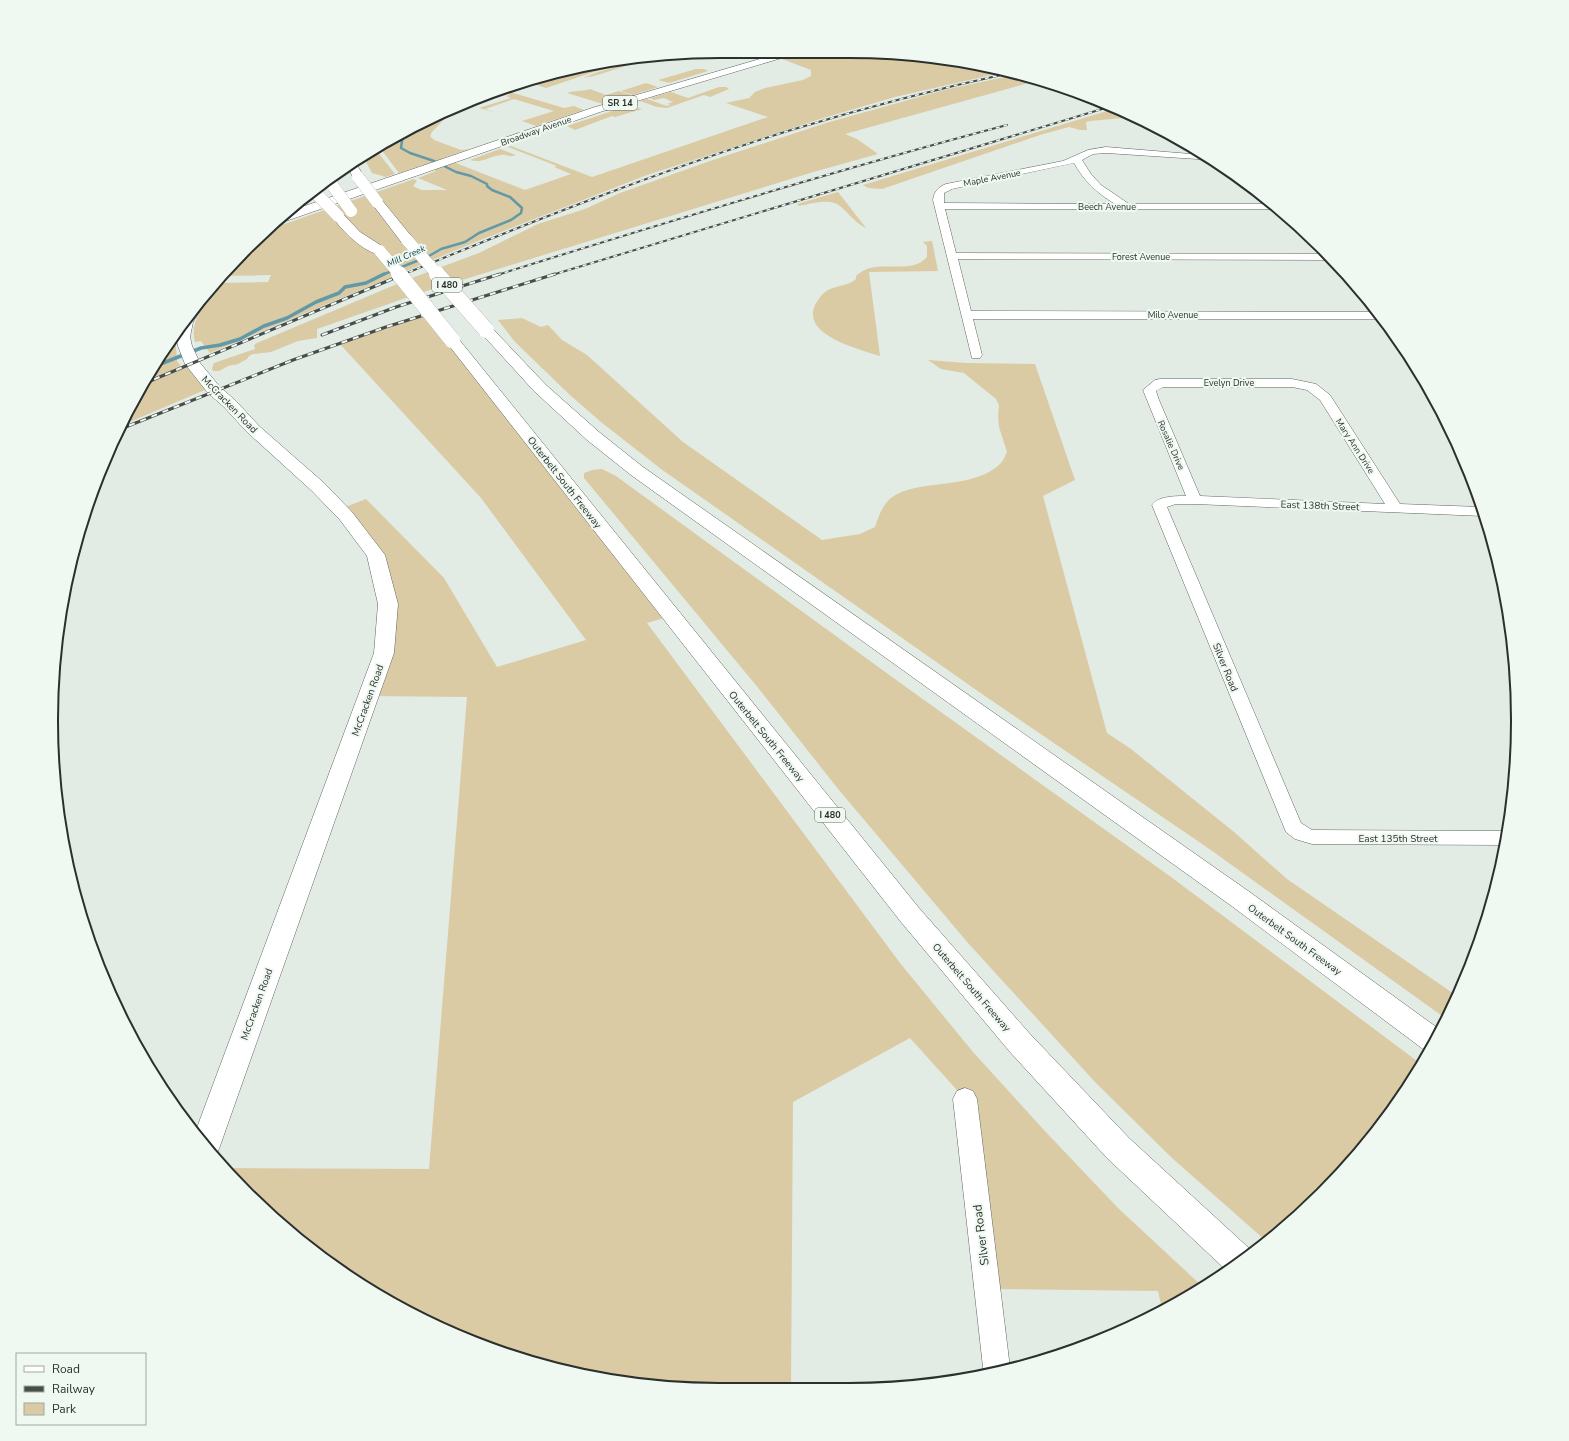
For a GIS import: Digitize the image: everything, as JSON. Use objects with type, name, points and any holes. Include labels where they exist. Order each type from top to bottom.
[{"type":"main road","name":"Broadway Avenue","points":[[294,214],[602,109],[772,58]]},
{"type":"main road","name":"Outerbelt South Freeway","points":[[354,169],[358,178],[376,202],[486,330],[540,388],[588,432],[637,471],[1242,900],[1430,1038]]},
{"type":"main road","name":"Outerbelt South Freeway","points":[[333,184],[380,251],[910,914],[1020,1043],[1118,1148],[1236,1257]]},
{"type":"main road","points":[[317,195],[355,235],[380,251]]},
{"type":"main road","name":"McCracken Road","points":[[184,333],[188,353],[214,390],[230,404],[253,429],[318,487],[346,516],[376,555],[388,604],[384,653],[207,1139]]},
{"type":"street","name":"Maple Avenue","points":[[976,355],[940,206],[938,195],[940,191],[947,187],[1077,159],[1091,152],[1106,150],[1196,157]]},
{"type":"street","points":[[1077,159],[1094,186],[1127,207]]},
{"type":"street","name":"Beech Avenue","points":[[940,206],[1267,207]]},
{"type":"street","name":"Forest Avenue","points":[[952,256],[1322,257]]},
{"type":"street","name":"Milo Avenue","points":[[966,315],[1373,316]]},
{"type":"street","name":"Evelyn Drive","points":[[1149,390],[1160,383],[1292,383],[1311,387]]},
{"type":"street","name":"Mary Ann Drive","points":[[1311,387],[1325,398],[1395,508]]},
{"type":"street","name":"Rosalie Drive","points":[[1149,390],[1195,500]]},
{"type":"street","name":"East 138th Street","points":[[1159,506],[1175,500],[1195,500],[1477,512]]},
{"type":"street","name":"Silver Road","points":[[1159,506],[1293,827]]},
{"type":"street","name":"East 135th Street","points":[[1293,827],[1302,834],[1312,837],[1500,838]]},
{"type":"street","name":"Silver Road","points":[[965,1099],[996,1366]]},
{"type":"green space","points":[[782,59],[892,59],[935,64],[993,75],[895,97],[820,119],[647,175],[478,241],[210,353],[201,341],[195,342],[194,326],[197,318],[205,305],[223,283],[268,282],[271,275],[230,276],[280,225],[414,179],[417,181],[413,186],[421,190],[447,190],[418,178],[436,171],[423,165],[399,173],[382,151],[427,126],[446,117],[430,136],[434,140],[461,150],[469,149],[443,158],[525,190],[571,174],[554,167],[557,166],[508,147],[511,146],[592,177],[768,117],[726,103],[749,98],[755,92],[765,88],[803,80],[811,76],[811,70]]},
{"type":"green space","points":[[629,65],[583,78],[618,67]]},
{"type":"green space","points":[[613,67],[597,71],[546,88],[536,85],[591,71]]},
{"type":"green space","points":[[696,69],[704,69],[708,71],[669,83],[658,80]]},
{"type":"green space","points":[[1004,77],[1028,83],[845,134],[857,139],[878,154],[810,173],[420,293],[317,329],[317,338],[298,341],[271,352],[253,354],[238,364],[228,366],[219,371],[213,371],[212,368],[214,363],[255,349],[254,345],[257,343],[409,279],[479,253],[538,224],[585,209],[620,193],[713,160],[826,123],[944,90]]},
{"type":"green space","points":[[646,83],[658,87],[633,95],[621,91]]},
{"type":"green space","points":[[719,87],[726,87],[729,89],[710,97],[704,95],[667,108],[657,107],[640,101],[647,99],[667,106],[671,105],[667,104],[673,102],[664,98],[654,100],[650,98],[671,92],[688,98]]},
{"type":"green space","points":[[590,89],[606,95],[619,91],[631,95],[603,104],[567,93]]},
{"type":"green space","points":[[511,92],[564,108],[574,106],[584,110],[536,126],[522,121],[554,111],[514,99],[485,109],[497,113],[479,108],[511,98],[506,96],[511,94],[506,94]]},
{"type":"green space","points":[[630,105],[642,109],[615,117],[612,116],[575,130],[567,126]]},
{"type":"green space","points":[[1108,111],[1123,118],[1086,122],[1087,130],[1069,127],[1040,135],[882,189],[868,188],[863,185]]},
{"type":"green space","points":[[500,149],[516,155],[501,155],[478,161],[470,160]]},
{"type":"green space","points":[[379,153],[395,174],[386,177],[372,173],[366,161]]},
{"type":"green space","points":[[838,192],[866,228],[837,204],[818,202],[799,206],[797,204]]},
{"type":"green space","points":[[932,241],[938,271],[869,272],[880,356],[843,343],[830,337],[820,329],[814,320],[814,309],[825,292],[852,282],[856,279],[856,276],[864,270],[873,267],[902,267],[920,263],[927,257],[927,246],[923,242]]},
{"type":"green space","points":[[431,312],[671,616],[647,623],[900,963],[973,1052],[1043,1129],[1118,1208],[1198,1283],[1161,1304],[1158,1291],[987,1289],[965,1099],[910,1038],[793,1102],[791,1383],[677,1382],[634,1377],[591,1370],[549,1360],[508,1348],[467,1333],[427,1315],[352,1271],[317,1246],[284,1219],[232,1168],[429,1169],[467,697],[368,696],[384,653],[376,555],[340,509],[366,499],[444,578],[497,667],[586,640],[481,498],[339,343]]},
{"type":"green space","points":[[522,318],[541,327],[548,325],[562,340],[587,355],[683,442],[822,540],[860,534],[875,527],[887,502],[897,494],[924,486],[972,479],[986,473],[1003,461],[1007,452],[999,427],[999,405],[996,399],[964,373],[941,369],[928,360],[966,363],[1035,364],[1075,480],[1043,496],[1107,733],[1131,749],[1234,832],[1287,879],[1452,993],[1442,1016],[1208,848],[982,694],[661,469],[601,422],[571,396],[515,342],[498,320]]},
{"type":"green space","points":[[176,344],[177,361],[182,368],[193,364],[212,387],[129,422],[147,389]]},
{"type":"green space","points":[[602,469],[616,476],[899,682],[1171,877],[1417,1061],[1399,1089],[1374,1124],[1347,1157],[1317,1189],[1262,1238],[1172,1158],[1095,1082],[968,943],[839,790],[755,684],[584,478],[584,473]]},
{"type":"waterway","name":"Mill Creek","points":[[382,275],[429,256],[441,249],[465,242],[479,233],[511,220],[521,213],[522,208],[510,197],[492,190],[487,186],[487,184],[471,176],[456,172],[434,161],[410,153],[401,148],[402,140]]},
{"type":"waterway","name":"Mill Creek","points":[[163,363],[201,348],[220,345],[240,339],[264,326],[287,318],[316,302],[339,293],[345,287],[366,283],[382,275]]},
{"type":"railway","points":[[402,275],[595,198],[693,162],[791,130],[873,107],[998,76]]},
{"type":"railway","points":[[552,275],[1103,109]]},
{"type":"railway","points":[[497,275],[751,197],[1007,125]]},
{"type":"railway","points":[[153,380],[404,274]]},
{"type":"railway","points":[[322,335],[396,307],[500,274]]},
{"type":"railway","points":[[126,427],[293,360],[386,327],[555,274]]}]
